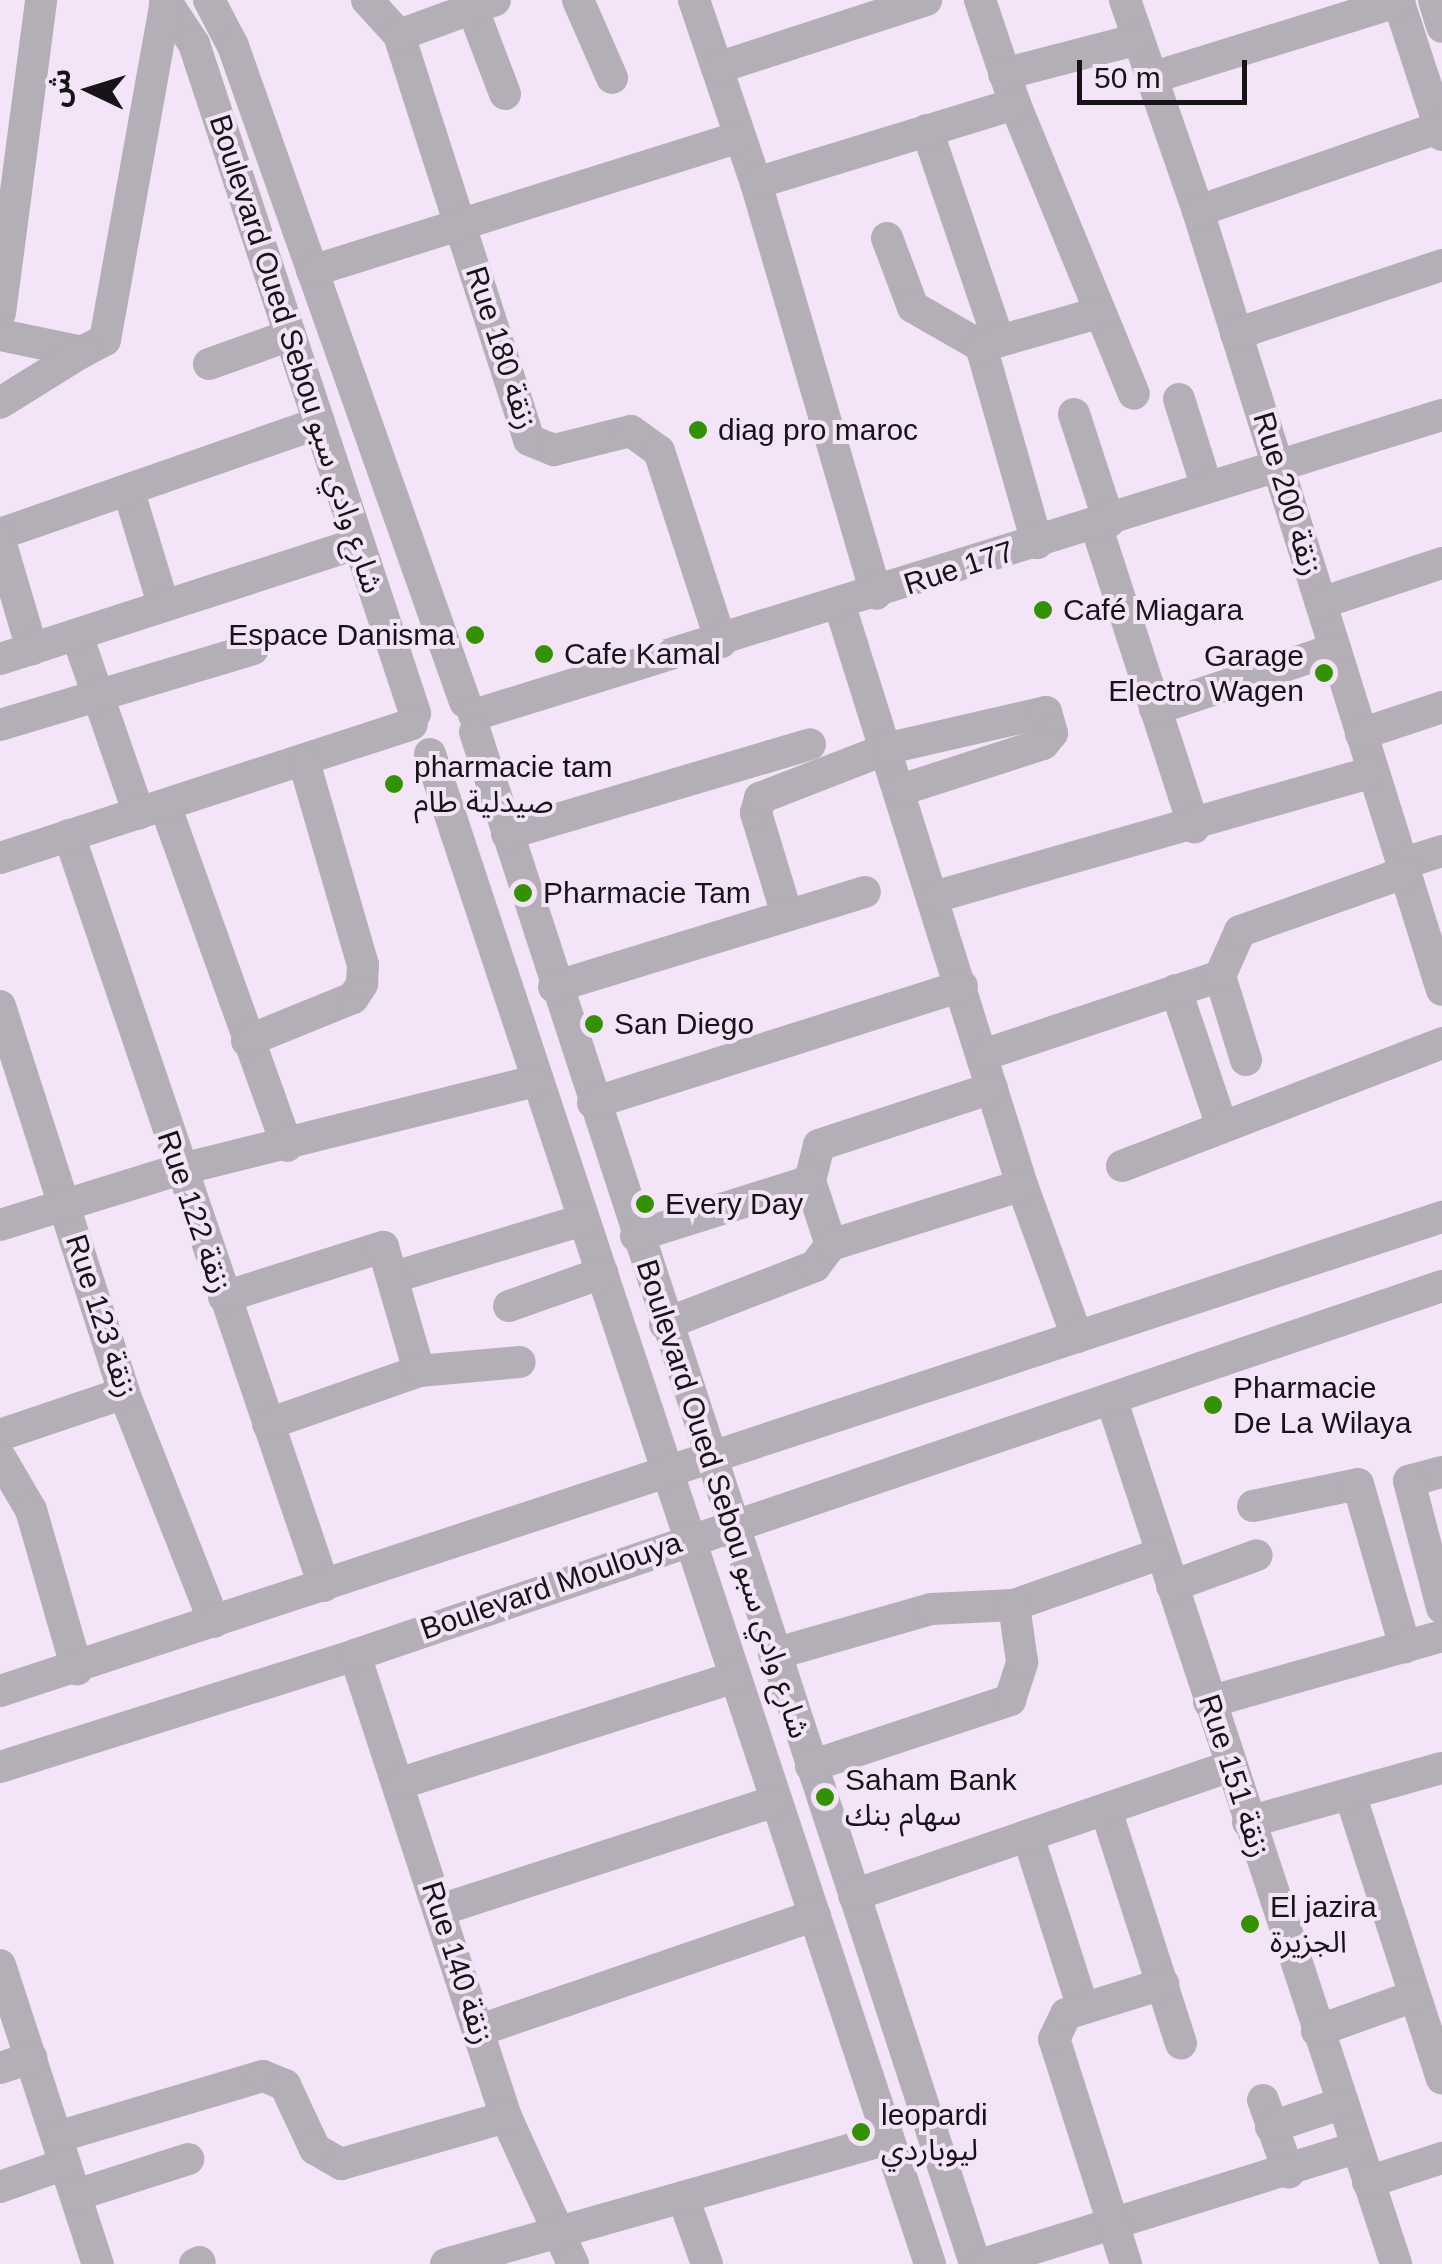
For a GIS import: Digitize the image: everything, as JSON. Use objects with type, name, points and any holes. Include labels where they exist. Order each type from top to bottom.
[{"type":"street","points":[[0,313],[13,137],[41,0]]},
{"type":"street","points":[[0,403],[105,340],[165,0]]},
{"type":"street","name":"Boulevard Oued Sebou شارع وادي سبو","points":[[165,0],[194,44],[414,719],[430,754],[930,2264]]},
{"type":"street","name":"Boulevard Oued Sebou شارع وادي سبو","points":[[210,0],[233,46],[472,716],[554,987],[975,2264]]},
{"type":"street","name":"Rue 180 زنقة","points":[[367,0],[399,35],[530,440],[554,450],[630,431],[659,451],[721,642]]},
{"type":"street","points":[[578,0],[612,78]]},
{"type":"street","points":[[694,0],[756,183],[876,594]]},
{"type":"street","points":[[717,68],[926,0]]},
{"type":"street","points":[[980,0],[1009,89],[1134,394]]},
{"type":"street","name":"Rue 200 زنقة","points":[[1125,0],[1198,211],[1442,990]]},
{"type":"street","points":[[1152,78],[1398,0],[1441,131],[1198,211]]},
{"type":"street","points":[[1434,0],[1442,27]]},
{"type":"street","points":[[399,35],[484,4],[505,94]]},
{"type":"street","points":[[756,183],[927,130],[1009,89],[1138,39]]},
{"type":"street","points":[[927,130],[990,344],[1037,543]]},
{"type":"street","points":[[312,271],[740,138]]},
{"type":"street","points":[[887,238],[914,307],[990,344],[1098,312]]},
{"type":"street","points":[[1236,334],[1442,266]]},
{"type":"street","points":[[209,364],[290,335]]},
{"type":"street","points":[[0,336],[88,352]]},
{"type":"street","points":[[1179,399],[1207,488]]},
{"type":"street","points":[[1074,414],[1156,709],[1194,827]]},
{"type":"street","name":"Rue 177","points":[[472,716],[840,606],[1442,415]]},
{"type":"street","points":[[0,534],[319,424]]},
{"type":"street","points":[[129,492],[163,604]]},
{"type":"street","points":[[0,541],[32,649]]},
{"type":"street","points":[[0,659],[359,544]]},
{"type":"street","points":[[1321,603],[1442,563]]},
{"type":"street","points":[[840,606],[889,748],[1022,1185],[1077,1337]]},
{"type":"street","points":[[78,636],[98,694],[152,809],[287,1146]]},
{"type":"street","points":[[0,725],[254,649]]},
{"type":"street","points":[[1156,709],[1335,649]]},
{"type":"street","points":[[0,858],[304,762],[414,719],[431,696],[472,716],[452,756],[430,754]]},
{"type":"street","points":[[1361,734],[1442,708]]},
{"type":"street","points":[[787,915],[756,813],[760,798],[889,748],[1032,710],[1046,712],[1052,733],[1043,744],[901,790]]},
{"type":"street","points":[[507,834],[810,744]]},
{"type":"street","points":[[247,1041],[353,998],[362,984],[364,964],[304,762]]},
{"type":"street","points":[[934,898],[1194,827],[1373,772]]},
{"type":"street","name":"Rue 122 زنقة","points":[[69,835],[178,1170],[324,1586]]},
{"type":"street","points":[[1246,1060],[1220,976],[1240,931],[1442,850]]},
{"type":"street","points":[[554,987],[865,892]]},
{"type":"street","points":[[983,1055],[1220,976]]},
{"type":"street","points":[[593,1103],[962,986]]},
{"type":"street","points":[[1176,990],[1221,1124]]},
{"type":"street","name":"Rue 123 زنقة","points":[[0,1006],[15,1098],[64,1201],[124,1393],[214,1622]]},
{"type":"street","points":[[1122,1166],[1221,1124],[1442,1043]]},
{"type":"street","points":[[0,1225],[64,1201],[178,1170],[287,1146],[538,1080]]},
{"type":"street","points":[[831,1245],[810,1181],[818,1146],[992,1088]]},
{"type":"street","points":[[636,1236],[810,1181]]},
{"type":"street","points":[[665,1324],[816,1266],[831,1245],[1022,1185]]},
{"type":"street","points":[[0,1691],[77,1669],[1442,1218]]},
{"type":"street","points":[[221,1287],[330,1264],[388,1262],[584,1220]]},
{"type":"street","points":[[388,1262],[418,1372]]},
{"type":"street","points":[[508,1306],[602,1274]]},
{"type":"street","name":"Boulevard Moulouya","points":[[0,1767],[355,1655],[731,1522],[1112,1401],[1442,1286]]},
{"type":"street","points":[[268,1424],[418,1372],[520,1362]]},
{"type":"street","points":[[0,1435],[124,1393]]},
{"type":"street","name":"Rue 151 زنقة","points":[[1112,1401],[1340,2104],[1396,2264]]},
{"type":"street","points":[[0,1458],[31,1510],[77,1669]]},
{"type":"street","points":[[1253,1506],[1358,1484],[1409,1481],[1442,1472]]},
{"type":"street","points":[[1409,1481],[1442,1608]]},
{"type":"street","points":[[1358,1484],[1405,1647]]},
{"type":"street","points":[[774,1654],[930,1609],[1014,1605],[1160,1554]]},
{"type":"street","points":[[1172,1586],[1257,1554]]},
{"type":"street","points":[[811,1766],[1010,1700],[1022,1662],[1014,1605]]},
{"type":"street","points":[[1209,1702],[1442,1636]]},
{"type":"street","name":"Rue 140 زنقة","points":[[355,1655],[506,2117],[573,2264]]},
{"type":"street","points":[[398,1784],[735,1677]]},
{"type":"street","points":[[854,1895],[1107,1814],[1230,1766]]},
{"type":"street","points":[[1248,1822],[1442,1768]]},
{"type":"street","points":[[1350,1794],[1442,2078]]},
{"type":"street","points":[[440,1910],[776,1801]]},
{"type":"street","points":[[1107,1814],[1181,2043]]},
{"type":"street","points":[[1030,1839],[1084,2008]]},
{"type":"street","points":[[480,2030],[814,1915]]},
{"type":"street","points":[[0,1965],[16,2063],[61,2150],[98,2264]]},
{"type":"street","points":[[1126,2264],[1055,2050],[1058,2025],[1084,2008],[1163,1984]]},
{"type":"street","points":[[1317,2031],[1414,1996]]},
{"type":"street","points":[[0,2187],[61,2150],[263,2076],[286,2085],[315,2150],[341,2164],[506,2117]]},
{"type":"street","points":[[1289,2173],[1267,2114],[1340,2104]]},
{"type":"street","points":[[453,2263],[888,2139]]},
{"type":"street","points":[[983,2264],[1114,2228],[1356,2148]]},
{"type":"street","points":[[1368,2182],[1442,2158]]},
{"type":"street","points":[[76,2196],[188,2159]]},
{"type":"street","points":[[683,2197],[708,2264]]},
{"type":"place","name":"diag pro maroc","points":[[698,430]]},
{"type":"place","name":"Café Miagara","points":[[1043,610]]},
{"type":"place","name":"Espace Danisma","points":[[475,635]]},
{"type":"place","name":"Cafe Kamal","points":[[544,654]]},
{"type":"place","name":"Garage Electro Wagen","points":[[1324,673]]},
{"type":"place","name":"pharmacie tam صيدلية طام","points":[[394,784]]},
{"type":"place","name":"Pharmacie Tam","points":[[523,893]]},
{"type":"place","name":"San Diego","points":[[594,1024]]},
{"type":"place","name":"Every Day","points":[[645,1204]]},
{"type":"place","name":"Pharmacie De La Wilaya","points":[[1213,1405]]},
{"type":"place","name":"Saham Bank سهام بنك","points":[[825,1797]]},
{"type":"place","name":"El jazira الجزيرة","points":[[1250,1924]]},
{"type":"place","name":"leopardi ليوباردي","points":[[861,2132]]}]
